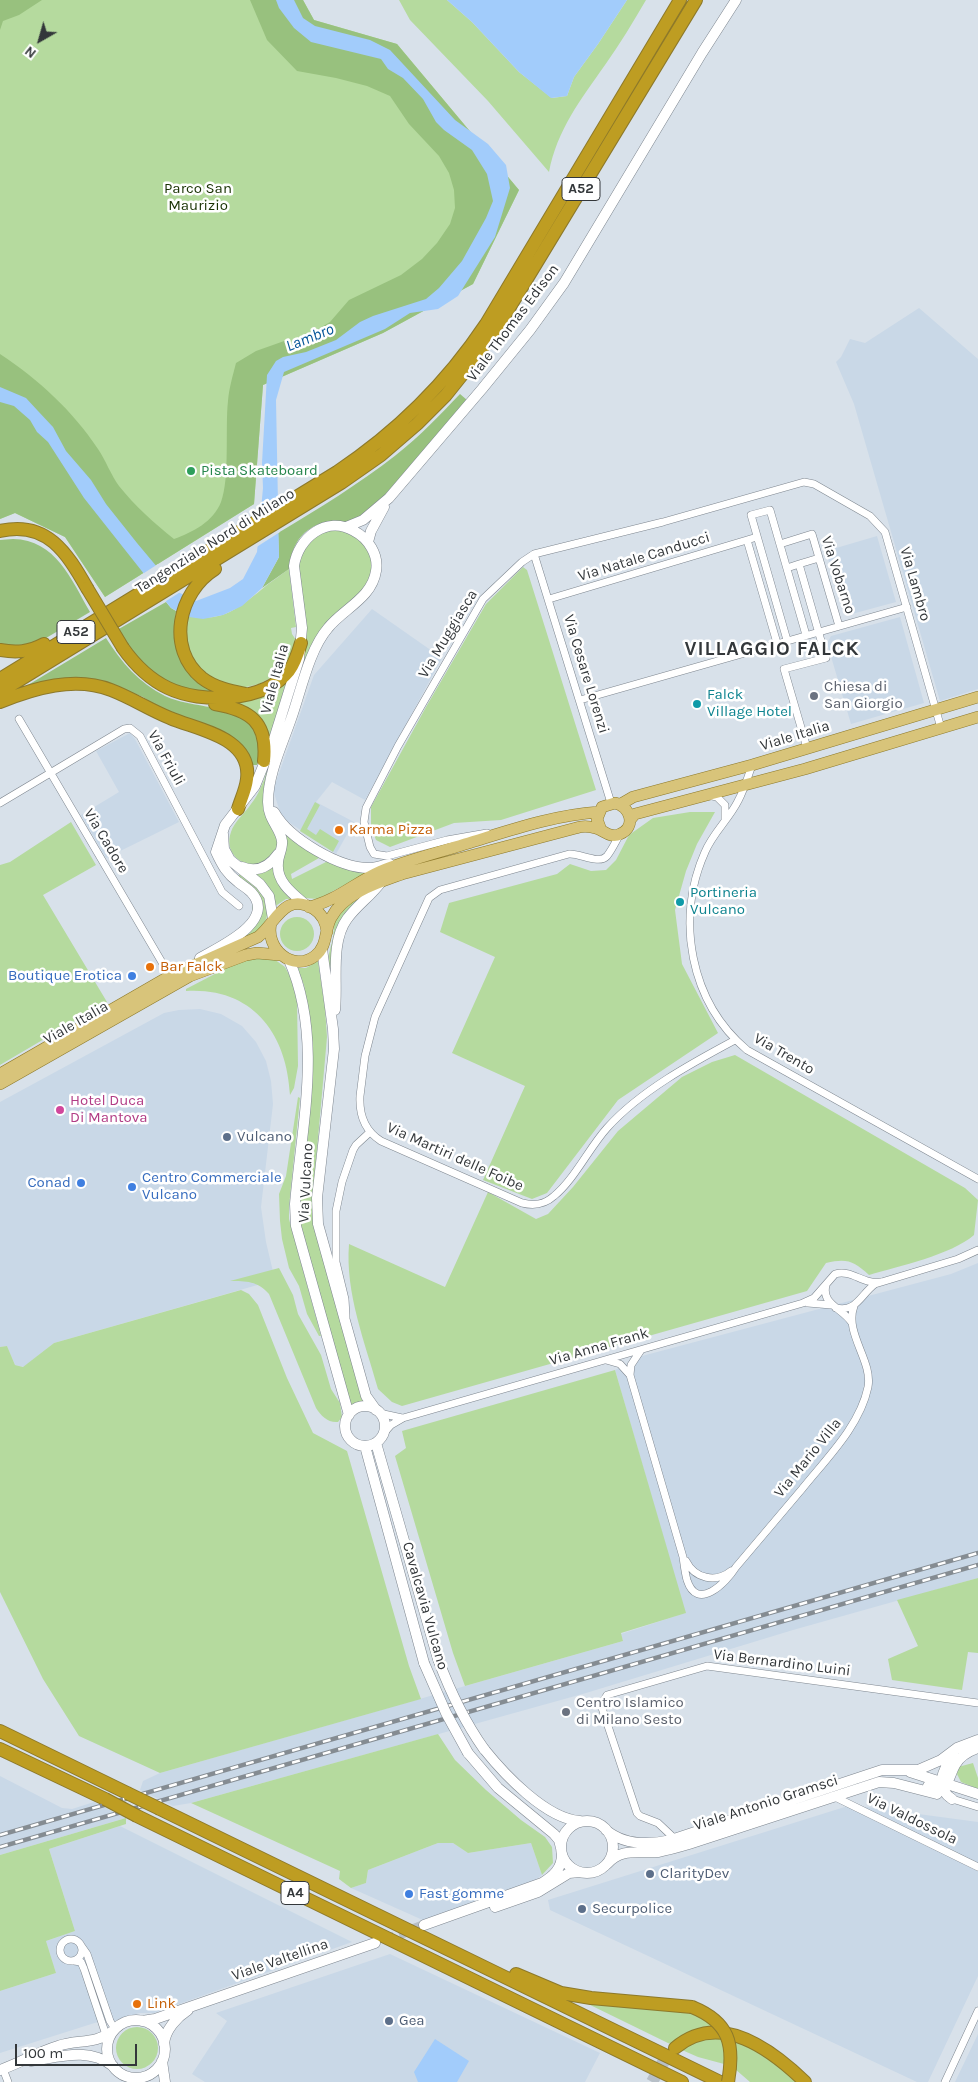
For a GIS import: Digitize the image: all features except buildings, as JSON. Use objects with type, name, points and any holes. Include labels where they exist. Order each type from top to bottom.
[{"type":"highway","name":"Tangenziale Nord di Milano","points":[[292,510],[337,472],[380,442],[454,377],[680,0]]},
{"type":"highway","name":"Tangenziale Nord di Milano","points":[[0,679],[145,591],[173,575],[249,538],[292,510],[341,483],[402,437],[497,328],[696,0]]},
{"type":"highway","points":[[0,650],[12,652],[33,650],[173,575],[249,538],[292,510]]},
{"type":"highway","points":[[0,531],[29,530],[48,538],[65,552],[85,590],[134,670],[167,693],[192,701],[234,708],[245,712],[257,723],[262,731],[266,749],[264,761]]},
{"type":"highway","points":[[0,537],[17,534],[27,535],[46,542],[61,556],[85,590]]},
{"type":"highway","points":[[246,694],[212,685],[194,670],[186,658],[181,644],[180,620],[195,587],[249,538]]},
{"type":"highway","name":"Tangenziale Nord di Milano","points":[[0,692],[145,591]]},
{"type":"highway","points":[[120,649],[138,667],[169,689],[193,696],[236,698],[264,689],[280,679],[294,662],[301,643]]},
{"type":"highway","points":[[0,702],[30,690],[71,684],[95,685],[125,696],[168,718],[220,737],[230,742],[238,751],[246,768],[246,784],[238,808]]},
{"type":"highway","name":"A4","points":[[0,1731],[720,2082]]},
{"type":"highway","name":"A4","points":[[0,1749],[682,2082]]},
{"type":"highway","points":[[476,1963],[499,1967],[561,1993],[591,1998],[692,2007],[706,2013],[715,2020],[728,2037],[732,2059],[728,2082]]},
{"type":"highway","points":[[453,1971],[481,1993],[642,2070],[661,2082]]},
{"type":"highway","points":[[676,2048],[693,2037],[710,2033],[739,2036],[765,2048],[805,2082]]},
{"type":"main road","name":"Viale Thomas Edison","points":[[346,527],[364,520],[389,498],[530,330],[564,283],[702,53],[736,0]]},
{"type":"main road","name":"Viale Thomas Edison","points":[[368,542],[378,516],[389,498]]},
{"type":"main road","name":"Viale Italia","points":[[222,830],[255,786],[272,746],[299,659],[302,628],[294,566],[295,556],[303,542],[314,532],[335,525],[346,527]]},
{"type":"main road","points":[[346,527],[362,536],[368,542]]},
{"type":"main road","name":"Viale Italia","points":[[327,933],[323,919],[317,911],[292,895],[278,872],[282,841],[269,815],[269,786],[317,644],[329,626],[362,596],[374,580],[376,561],[368,542]]},
{"type":"main road","name":"Viale Italia","points":[[0,1074],[175,973],[249,942],[264,933],[272,921],[286,907],[295,904],[308,906],[333,898],[372,875],[404,862],[507,831],[580,814],[599,812],[602,807],[633,797],[752,766],[978,697]]},
{"type":"main road","points":[[322,949],[330,919],[341,904],[381,882],[402,874],[576,828],[590,827],[610,833],[627,829],[630,820],[635,814],[805,769],[978,717]]},
{"type":"main road","points":[[268,803],[285,828],[330,857],[358,866],[372,868],[404,862]]},
{"type":"main road","points":[[616,804],[628,812],[630,820]]},
{"type":"main road","points":[[599,812],[597,822],[610,833]]},
{"type":"main road","points":[[175,973],[242,933],[255,918],[257,910],[253,893],[226,872],[216,852],[222,830]]},
{"type":"main road","points":[[222,830],[224,849],[230,860],[260,884],[269,896],[272,921],[271,940],[284,957]]},
{"type":"main road","points":[[236,865],[251,870],[262,868],[272,862],[280,851]]},
{"type":"main road","points":[[333,1029],[337,989],[336,952],[341,929],[354,911],[372,894],[381,882]]},
{"type":"main road","name":"Viale Italia","points":[[0,1084],[190,976],[246,954],[257,953],[284,957],[295,961],[308,960],[322,949]]},
{"type":"main road","name":"Via Vulcano","points":[[322,949],[333,1029],[333,1065],[324,1133],[317,1212],[320,1237],[366,1396],[378,1411]]},
{"type":"main road","name":"Via Vulcano","points":[[284,957],[301,994],[308,1048],[295,1204],[296,1226],[349,1415]]},
{"type":"main road","points":[[361,1407],[369,1407],[378,1411],[384,1421],[379,1439],[365,1446],[354,1443],[347,1435],[345,1426],[349,1415],[361,1407]]},
{"type":"main road","name":"Cavalcavia Vulcano","points":[[379,1439],[438,1659],[458,1707],[484,1749],[510,1778],[547,1808],[566,1818],[584,1821]]},
{"type":"main road","name":"Cavalcavia Vulcano","points":[[365,1446],[424,1663],[446,1713],[468,1754],[498,1788],[551,1831],[559,1840],[561,1851]]},
{"type":"main road","name":"Viale Antonio Gramsci","points":[[606,1830],[620,1838],[640,1843],[657,1843],[675,1839],[882,1770],[918,1770],[934,1764],[965,1744],[978,1740]]},
{"type":"main road","points":[[952,1799],[945,1794],[944,1784],[951,1757],[965,1744]]},
{"type":"main road","points":[[944,1784],[961,1758],[978,1748]]},
{"type":"main road","name":"Viale Antonio Gramsci","points":[[906,1771],[944,1784]]},
{"type":"main road","name":"Viale Antonio Gramsci","points":[[607,1864],[620,1854],[658,1852],[688,1844],[889,1778],[944,1784]]},
{"type":"main road","points":[[944,1784],[978,1794]]},
{"type":"main road","points":[[584,1821],[596,1823],[606,1830],[611,1838],[613,1848],[607,1864],[595,1872],[570,1873],[544,1889],[523,1898],[427,1926],[542,1883],[558,1870],[561,1862],[562,1839],[567,1830],[575,1824],[584,1821]]},
{"type":"main road","points":[[561,1851],[568,1865],[580,1872]]},
{"type":"main road","name":"Viale Valtellina","points":[[142,2021],[153,2020],[375,1943]]},
{"type":"main road","name":"Viale Valtellina","points":[[164,2045],[172,2025],[183,2013],[195,2005]]},
{"type":"main road","points":[[2,2069],[61,2044],[90,2042],[108,2038],[116,2029],[128,2021],[142,2021],[158,2030],[164,2045],[162,2069],[165,2082]]},
{"type":"main road","points":[[108,2038],[108,2056],[116,2070]]},
{"type":"main road","points":[[22,2062],[70,2054],[84,2055],[103,2060],[116,2070],[143,2082]]},
{"type":"main road","points":[[130,2077],[148,2074],[157,2068],[162,2060]]},
{"type":"street","name":"Via Muggiasca","points":[[507,831],[469,835],[387,856],[374,854],[364,822],[366,808],[420,706],[483,599],[522,562],[534,554],[663,522],[804,482],[814,484]]},
{"type":"street","name":"Via Lambro","points":[[814,484],[870,516],[881,526],[888,538],[941,728]]},
{"type":"street","points":[[787,640],[751,515],[770,510],[806,635]]},
{"type":"street","name":"Via Vobarno","points":[[780,544],[812,534],[839,626]]},
{"type":"street","name":"Via Natale Canducci","points":[[549,599],[758,537]]},
{"type":"street","points":[[747,540],[777,643]]},
{"type":"street","name":"Via Cesare Lorenzi","points":[[534,554],[580,700],[616,804]]},
{"type":"street","points":[[787,568],[819,558]]},
{"type":"street","points":[[799,564],[826,658],[784,669],[807,748]]},
{"type":"street","points":[[580,700],[907,607]]},
{"type":"street","name":"Via Cadore","points":[[19,719],[50,773],[175,973]]},
{"type":"street","name":"Via Friuli","points":[[0,804],[124,729],[130,728],[140,736],[222,892],[239,906]]},
{"type":"street","name":"Via Trento","points":[[752,766],[738,801],[706,848],[698,870],[690,906],[690,935],[694,965],[704,994],[720,1022],[735,1040],[757,1057],[978,1179]]},
{"type":"street","points":[[706,795],[717,796],[722,800],[726,811],[725,820]]},
{"type":"street","name":"Via Martiri delle Foibe","points":[[610,833],[611,848],[607,856],[599,860],[578,854],[569,854],[440,890],[429,898],[371,1027],[365,1056],[360,1106],[365,1124],[370,1132],[381,1140],[522,1203],[540,1204],[547,1201],[560,1190],[602,1134],[628,1108],[679,1072],[735,1040]]},
{"type":"street","name":"Via Martiri delle Foibe","points":[[346,1326],[346,1308],[336,1262],[336,1211],[341,1187],[353,1150],[370,1132]]},
{"type":"street","points":[[834,1307],[848,1309],[854,1306],[870,1287],[881,1282],[958,1259],[978,1250]]},
{"type":"street","points":[[852,1323],[846,1315],[834,1307],[825,1294],[830,1278],[841,1272],[868,1282],[881,1282]]},
{"type":"street","points":[[856,1278],[861,1284],[861,1296]]},
{"type":"street","name":"Via Anna Frank","points":[[379,1439],[391,1425],[403,1418],[803,1303],[814,1298],[827,1283]]},
{"type":"street","name":"Via Anna Frank","points":[[803,1303],[818,1302],[834,1307]]},
{"type":"street","name":"Via Mario Villa","points":[[630,1375],[683,1557],[687,1580],[694,1591],[704,1594],[722,1586],[851,1428],[868,1386],[867,1375],[852,1323],[854,1306]]},
{"type":"street","points":[[630,1375],[631,1365],[641,1350]]},
{"type":"street","points":[[605,1360],[620,1364],[630,1375]]},
{"type":"street","name":"Via Anna Frank","points":[[378,1411],[403,1418]]},
{"type":"street","name":"Via Mario Villa","points":[[683,1557],[693,1571],[708,1578],[724,1576],[736,1568]]},
{"type":"street","name":"Via Bernardino Luini","points":[[675,1839],[654,1821],[638,1814],[602,1708],[603,1702],[608,1695],[707,1666],[978,1703]]},
{"type":"street","name":"Via Valdossola","points":[[833,1796],[978,1867]]},
{"type":"street","points":[[952,1799],[978,1807]]},
{"type":"street","points":[[108,2038],[81,1962],[67,1961],[62,1956],[61,1946],[70,1940],[80,1944],[87,1954],[110,2021],[116,2029]]},
{"type":"street","points":[[74,1961],[82,1954],[80,1944]]},
{"type":"street","points":[[945,2082],[978,2011]]},
{"type":"street","points":[[2,2069],[8,2082]]},
{"type":"shaded area","points":[[919,308],[978,359],[978,689],[940,701],[854,404],[836,362],[841,357],[850,339],[865,343]]},
{"type":"shaded area","points":[[877,536],[896,602],[848,615],[843,613],[826,551]]},
{"type":"shaded area","points":[[372,609],[442,658],[365,800],[332,782],[316,802],[354,822],[336,854],[287,821],[280,812],[273,790],[314,675]]},
{"type":"shaded area","points":[[900,617],[924,703],[851,724],[827,643],[831,636]]},
{"type":"shaded area","points":[[130,733],[179,822],[106,858],[81,815],[119,792],[96,751]]},
{"type":"shaded area","name":"Centro Commerciale Vulcano","points":[[200,1009],[221,1014],[242,1026],[256,1042],[266,1061],[271,1081],[273,1104],[261,1207],[266,1242],[275,1280],[54,1343],[24,1367],[15,1365],[7,1346],[0,1347],[0,1102],[164,1013]]},
{"type":"shaded area","points":[[978,1263],[978,1578],[793,1630],[586,1693],[191,1803],[173,1806],[140,1790],[143,1781],[160,1773],[623,1641],[621,1634],[685,1613],[615,1370],[642,1356],[951,1274]]},
{"type":"shaded area","points":[[0,1776],[62,1808],[72,1809],[94,1802],[126,1818],[0,1855]]},
{"type":"shaded area","points":[[851,1805],[978,1822],[978,1976],[928,2082],[917,2082],[550,1910],[548,1900]]},
{"type":"shaded area","points":[[120,1826],[352,1942],[154,2013],[139,2013],[108,2023],[104,2020],[0,2053],[0,1991],[56,1973],[46,1941],[75,1931],[49,1849]]},
{"type":"shaded area","points":[[438,1843],[453,1843],[468,1853],[531,1843],[542,1875],[529,1885],[425,1921],[351,1888],[366,1883],[368,1870]]},
{"type":"shaded area","points":[[390,1954],[600,2053],[585,2082],[205,2082],[192,2074],[227,2021],[216,2013]]},
{"type":"shaded area","points":[[978,2034],[978,2082],[955,2082]]},
{"type":"green space","name":"Parco San Maurizio","points":[[0,0],[303,0],[314,20],[397,44],[519,190],[473,284],[383,333],[263,385],[254,504],[105,597],[65,537],[15,513],[0,519]]},
{"type":"green space","points":[[0,0],[42,0],[19,15],[3,21],[0,30]]},
{"type":"green space","points":[[250,0],[303,0],[314,20],[397,44],[519,190],[473,284],[383,333],[263,385],[254,504],[105,597],[65,537],[15,513],[0,519],[0,354],[28,374],[66,409],[98,449],[116,482],[125,493],[145,514],[174,539],[208,521],[221,502],[224,492],[227,453],[227,412],[236,363],[256,351],[287,340],[293,351],[306,348],[313,332],[330,322],[349,300],[401,275],[422,259],[437,243],[450,224],[455,208],[454,190],[449,173],[439,156],[409,124],[390,96],[367,86],[297,71],[267,40]]},
{"type":"green space","points":[[399,0],[447,0],[472,22],[519,72],[552,98],[567,96],[574,77],[627,0],[646,0],[571,116],[558,142],[549,172],[488,101],[410,20]]},
{"type":"green space","points":[[460,394],[467,400],[377,504],[356,520],[324,523],[310,528],[300,537],[294,549],[289,569],[262,588],[279,557],[278,533],[382,466],[422,433]]},
{"type":"green space","points":[[335,528],[356,535],[369,548],[373,567],[369,584],[331,620],[267,779],[278,841],[274,853],[267,861],[258,864],[248,864],[239,860],[229,844],[232,828],[255,799],[264,780],[300,664],[299,557],[315,535]]},
{"type":"green space","points":[[0,540],[28,541],[40,546],[51,554],[69,575],[90,612],[36,644],[0,646]]},
{"type":"green space","points":[[523,567],[527,570],[596,790],[501,820],[454,823],[390,847],[376,840],[371,827],[371,807],[486,604]]},
{"type":"green space","points":[[289,569],[296,627],[291,628],[296,640],[290,659],[278,674],[259,684],[242,688],[208,679],[189,657],[185,621],[187,616],[209,617],[227,613],[243,604]]},
{"type":"green space","points":[[166,602],[176,611],[174,634],[177,651],[216,692],[184,690],[148,671],[117,630]]},
{"type":"green space","points":[[106,638],[131,671],[156,691],[177,701],[220,709],[245,720],[254,730],[258,743],[259,759],[257,765],[251,765],[244,751],[162,710],[143,697],[120,688],[28,688],[28,685]]},
{"type":"green space","points":[[286,680],[288,682],[270,738],[257,715],[248,708],[232,702]]},
{"type":"green space","points":[[315,802],[320,805],[307,829],[316,835],[320,829],[339,841],[333,852],[300,831]]},
{"type":"green space","points":[[690,812],[715,812],[697,844],[686,871],[675,910],[682,964],[718,1033],[618,1100],[547,1193],[532,1199],[483,1180],[525,1086],[452,1053],[495,957],[440,932],[449,903],[557,874],[570,864],[591,871],[606,870],[616,860],[629,835],[653,818]]},
{"type":"green space","points":[[71,822],[96,865],[43,895],[107,1002],[0,1065],[0,865],[10,862]]},
{"type":"green space","points":[[286,832],[320,856],[291,874],[292,879],[326,862],[332,861],[371,871],[318,899],[305,898],[298,894],[282,875]]},
{"type":"green space","points":[[275,864],[293,899],[286,899],[274,907],[251,873]]},
{"type":"green space","points":[[240,874],[258,888],[268,907],[262,928],[254,934],[239,939],[252,928],[253,888],[238,876]]},
{"type":"green space","points":[[365,894],[347,915],[334,986],[327,964],[335,919],[342,909]]},
{"type":"green space","points":[[297,917],[304,918],[309,922],[313,927],[313,941],[309,946],[304,950],[297,951],[290,950],[285,946],[281,941],[280,934],[281,927],[285,922],[290,918]]},
{"type":"green space","points":[[252,957],[274,959],[285,967],[293,982],[297,1001],[298,1066],[294,1088],[290,1095],[282,1052],[273,1034],[262,1019],[248,1006],[230,997],[210,992],[186,991],[186,989],[219,972]]},
{"type":"green space","points":[[318,961],[327,1037],[313,1195],[315,1232],[365,1404],[352,1408],[302,1234],[299,1208],[311,1030],[304,985],[297,968],[306,968]]},
{"type":"green space","points":[[735,1055],[965,1188],[978,1200],[974,1235],[939,1254],[869,1275],[850,1262],[826,1263],[807,1291],[402,1406],[392,1402],[378,1389],[353,1299],[350,1281],[349,1244],[445,1287],[488,1192],[536,1219],[548,1214],[573,1187],[618,1131],[682,1077],[712,1062]]},
{"type":"green space","points":[[298,1097],[300,1098],[289,1219],[321,1336],[319,1336],[307,1314],[299,1286],[289,1268],[280,1221],[279,1194],[286,1176]]},
{"type":"green space","points":[[279,1268],[293,1295],[298,1314],[321,1355],[331,1389],[340,1403],[342,1417],[338,1422],[325,1418],[316,1408],[269,1294],[256,1284],[230,1281]]},
{"type":"green space","points":[[241,1290],[249,1294],[258,1305],[287,1378],[313,1433],[347,1451],[409,1666],[421,1699],[160,1773],[79,1736],[43,1679],[0,1592],[0,1347],[7,1346],[15,1365],[23,1367],[54,1343]]},
{"type":"green space","points":[[615,1370],[686,1613],[621,1633],[623,1641],[465,1686],[453,1653],[395,1456],[406,1448],[402,1431]]},
{"type":"green space","points":[[978,1578],[978,1653],[968,1652],[962,1690],[892,1680],[888,1659],[918,1646],[897,1600]]},
{"type":"green space","points":[[438,1734],[455,1760],[486,1790],[521,1820],[545,1837],[552,1847],[553,1863],[542,1875],[531,1843],[468,1853],[453,1843],[438,1843],[368,1870],[366,1883],[351,1888],[339,1879],[340,1871],[191,1803]]},
{"type":"green space","points":[[973,1763],[978,1778],[978,1789],[961,1782],[957,1774],[958,1767]]},
{"type":"green space","points":[[126,1818],[126,1824],[49,1849],[75,1931],[46,1941],[56,1973],[0,1991],[0,1855]]},
{"type":"green space","points":[[582,2001],[689,2010],[717,2028],[698,2031],[670,2044]]},
{"type":"green space","points":[[133,2027],[141,2027],[152,2033],[158,2048],[152,2063],[141,2069],[133,2069],[122,2063],[116,2052],[116,2044],[122,2033]]},
{"type":"green space","points":[[722,2038],[763,2051],[799,2082],[750,2082],[735,2069],[682,2050],[691,2044],[701,2041]]},
{"type":"water","points":[[276,0],[294,0],[303,18],[315,26],[370,40],[390,50],[455,120],[488,144],[506,165],[510,188],[495,237],[458,296],[438,309],[410,313],[385,329],[284,372],[276,400],[279,557],[262,588],[242,606],[223,615],[203,619],[189,617],[171,608],[84,498],[48,442],[37,432],[30,420],[14,406],[0,402],[0,387],[26,398],[53,427],[66,451],[91,480],[106,504],[137,543],[178,592],[196,601],[230,588],[243,579],[257,552],[263,488],[262,463],[267,375],[276,361],[336,340],[360,322],[373,316],[426,299],[439,288],[462,261],[486,218],[493,201],[487,174],[472,150],[436,122],[423,99],[403,78],[388,69],[381,59],[311,42],[294,28],[279,8]]},
{"type":"water","points":[[447,0],[627,0],[574,77],[567,96],[551,98],[519,72],[472,22]]},
{"type":"water","points":[[435,2039],[469,2061],[457,2082],[418,2082],[414,2072]]},
{"type":"pier","points":[[281,496],[280,532],[255,548],[259,508]]},
{"type":"pier","points":[[158,564],[182,591],[163,603],[141,575]]},
{"type":"tunnel","points":[[385,1940],[424,1925]]},
{"type":"tunnel","points":[[652,2082],[662,2064],[674,2050]]},
{"type":"railway","points":[[0,1835],[978,1553]]},
{"type":"railway","points":[[0,1847],[978,1565]]},
{"type":"place","name":"Pista Skateboard","points":[[191,471]]},
{"type":"place","name":"Chiesa di San Giorgio","points":[[814,696]]},
{"type":"place","name":"Falck Village Hotel","points":[[697,704]]},
{"type":"place","name":"Karma Pizza","points":[[339,830]]},
{"type":"place","name":"Portineria Vulcano","points":[[680,902]]},
{"type":"place","name":"Bar Falck","points":[[150,967]]},
{"type":"place","name":"Boutique Erotica","points":[[132,976]]},
{"type":"place","name":"Hotel Duca Di Mantova","points":[[60,1110]]},
{"type":"place","name":"Vulcano","points":[[227,1137]]},
{"type":"place","name":"Conad","points":[[81,1183]]},
{"type":"place","name":"Centro Commerciale Vulcano","points":[[132,1187]]},
{"type":"place","name":"Centro Islamico di Milano Sesto","points":[[566,1712]]},
{"type":"place","name":"ClarityDev","points":[[650,1874]]},
{"type":"place","name":"Fast gomme","points":[[409,1894]]},
{"type":"place","name":"Securpolice","points":[[582,1909]]},
{"type":"place","name":"Link","points":[[137,2004]]},
{"type":"place","name":"Gea","points":[[389,2021]]},
{"type":"district","name":"VILLAGGIO FALCK","points":[[772,649]]},
{"type":"water label","name":"Lambro","points":[[310,338]]}]
